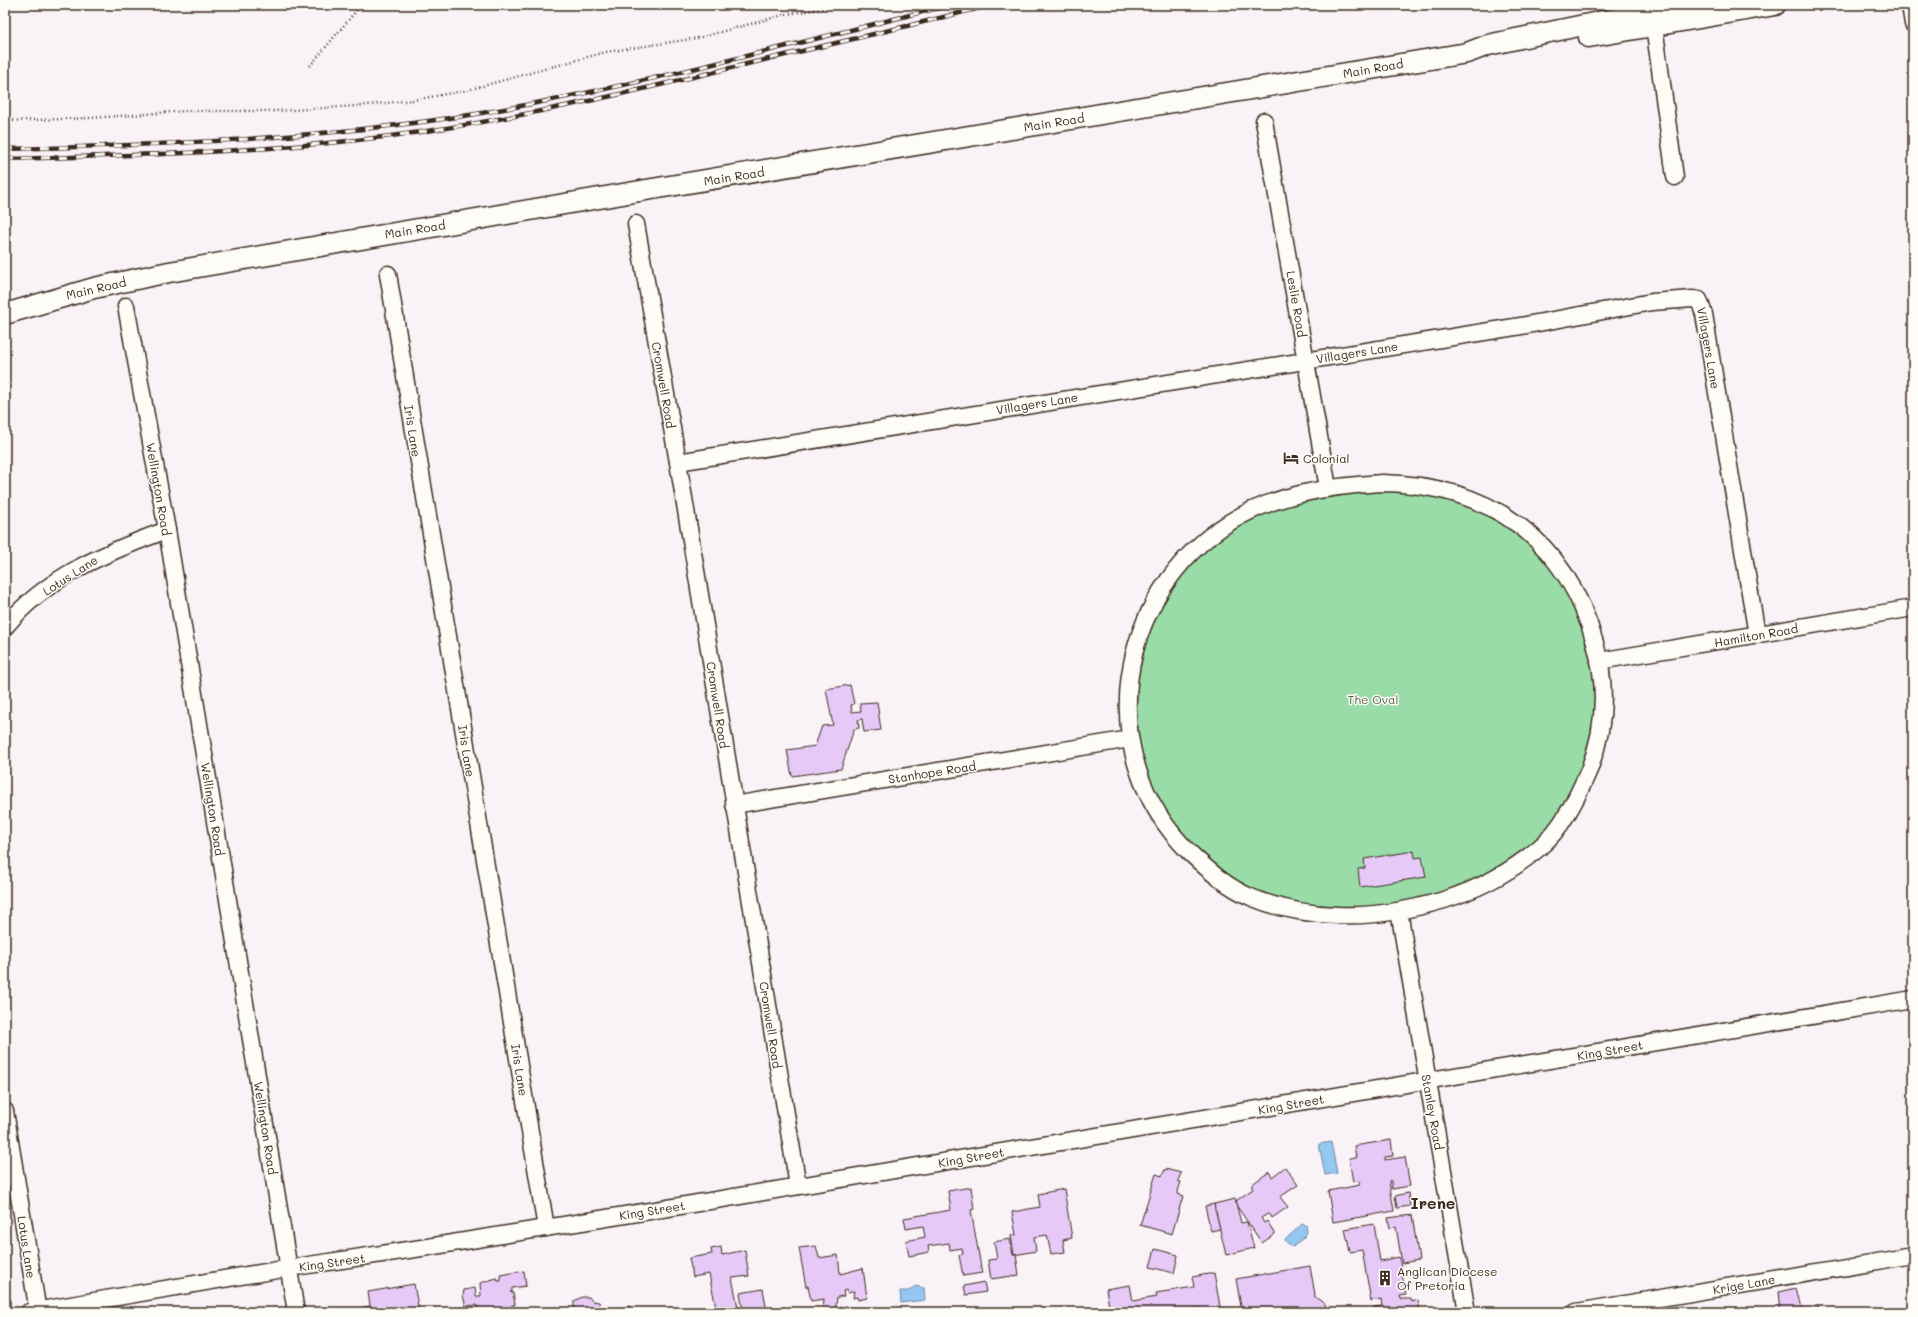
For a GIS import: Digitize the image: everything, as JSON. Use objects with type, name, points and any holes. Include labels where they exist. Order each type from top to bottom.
[{"type":"main road","name":"Main Road","points":[[5,314],[94,288],[170,272],[624,193],[1466,53],[1488,45],[1516,38],[1680,5]]},
{"type":"main road","name":"Main Road","points":[[1466,53],[1482,54],[1501,52],[1775,5]]},
{"type":"street","points":[[1910,5],[1913,24]]},
{"type":"street","points":[[1654,26],[1675,177]]},
{"type":"street","name":"Leslie Road","points":[[1264,120],[1328,488]]},
{"type":"street","name":"Cromwell Road","points":[[636,224],[678,462],[798,1186]]},
{"type":"street","name":"Iris Lane","points":[[388,274],[546,1228]]},
{"type":"street","name":"Villagers Lane","points":[[678,462],[1652,302],[1689,298],[1699,300],[1704,314],[1757,636]]},
{"type":"street","name":"Wellington Road","points":[[126,306],[167,530],[296,1312]]},
{"type":"street","points":[[1382,483],[1426,486],[1452,492],[1473,500],[1516,523],[1549,550],[1577,593],[1593,636],[1599,661],[1603,710],[1594,755],[1575,800],[1566,816],[1545,843],[1534,852],[1482,886],[1438,901],[1399,911],[1348,916],[1300,912],[1253,898],[1220,880],[1182,845],[1163,821],[1140,775],[1130,739],[1128,703],[1131,664],[1141,628],[1153,602],[1169,577],[1202,542],[1231,522],[1270,503],[1328,488],[1382,483]]},
{"type":"street","name":"Lotus Lane","points":[[5,627],[36,598],[79,567],[121,546],[167,530]]},
{"type":"street","name":"Hamilton Road","points":[[1599,661],[1757,636],[1913,608]]},
{"type":"street","name":"Stanhope Road","points":[[734,805],[1130,739]]},
{"type":"street","name":"Stanley Road","points":[[1399,911],[1467,1312]]},
{"type":"street","name":"King Street","points":[[35,1312],[289,1268],[428,1248],[1913,999]]},
{"type":"street","name":"Lotus Lane","points":[[5,1111],[35,1312]]},
{"type":"street","name":"Krige Lane","points":[[1576,1312],[1913,1256]]},
{"type":"path","points":[[310,66],[361,5]]},
{"type":"path","points":[[5,121],[91,118],[186,111],[275,111],[358,106],[414,100],[468,90],[606,52],[698,38],[786,14],[846,5]]},
{"type":"green space","name":"The Oval","points":[[1334,488],[1449,493],[1546,549],[1601,660],[1599,758],[1543,849],[1482,887],[1361,915],[1246,896],[1176,831],[1152,787],[1137,738],[1137,684],[1149,629],[1170,588],[1206,546],[1244,523],[1296,501]]},
{"type":"water","points":[[1331,1142],[1337,1173],[1325,1175],[1319,1144]]},
{"type":"water","points":[[1302,1224],[1306,1225],[1307,1232],[1304,1237],[1293,1247],[1289,1245],[1285,1240]]},
{"type":"water","points":[[915,1286],[924,1288],[925,1300],[901,1303],[900,1291],[909,1291]]},
{"type":"building","points":[[850,685],[854,704],[851,705],[852,712],[861,711],[860,703],[877,702],[881,730],[864,732],[862,719],[858,720],[859,728],[854,729],[841,769],[792,776],[787,750],[815,746],[822,726],[833,725],[826,689]]},
{"type":"building","points":[[1414,851],[1415,858],[1422,857],[1426,877],[1360,887],[1358,869],[1365,868],[1364,859]]},
{"type":"building","points":[[1391,1140],[1393,1156],[1385,1157],[1385,1160],[1405,1157],[1410,1186],[1392,1189],[1391,1181],[1389,1181],[1394,1211],[1333,1222],[1328,1191],[1360,1185],[1359,1181],[1353,1182],[1349,1158],[1356,1157],[1354,1146]]},
{"type":"building","points":[[1285,1167],[1298,1185],[1280,1197],[1288,1207],[1272,1218],[1269,1213],[1261,1218],[1264,1223],[1267,1221],[1275,1234],[1262,1243],[1236,1205],[1237,1200],[1253,1189],[1251,1185],[1269,1172],[1272,1177]]},
{"type":"building","points":[[1165,1169],[1181,1173],[1178,1181],[1181,1182],[1177,1194],[1183,1196],[1172,1234],[1140,1225],[1156,1174],[1162,1176]]},
{"type":"building","points":[[971,1187],[974,1209],[971,1210],[982,1273],[963,1276],[959,1255],[963,1254],[962,1248],[950,1250],[949,1243],[928,1246],[929,1252],[909,1256],[906,1241],[925,1237],[923,1226],[906,1229],[904,1218],[951,1210],[948,1191]]},
{"type":"building","points":[[1064,1189],[1072,1238],[1063,1240],[1065,1252],[1051,1254],[1047,1235],[1034,1237],[1036,1251],[1014,1255],[1011,1235],[1016,1235],[1012,1212],[1040,1207],[1038,1194]]},
{"type":"building","points":[[1408,1193],[1410,1206],[1397,1208],[1395,1196]]},
{"type":"building","points":[[1235,1199],[1241,1223],[1247,1222],[1254,1248],[1226,1255],[1214,1204]]},
{"type":"building","points":[[1214,1204],[1220,1229],[1211,1231],[1205,1206]]},
{"type":"building","points":[[1412,1215],[1419,1260],[1402,1263],[1396,1227],[1390,1228],[1388,1218]]},
{"type":"building","name":"Anglican Diocese Of Pretoria","points":[[1374,1224],[1380,1261],[1399,1257],[1406,1295],[1400,1296],[1401,1299],[1411,1299],[1412,1302],[1418,1300],[1420,1312],[1375,1312],[1374,1307],[1382,1306],[1381,1299],[1371,1301],[1362,1250],[1350,1252],[1345,1229]]},
{"type":"building","points":[[1010,1239],[1013,1255],[1016,1255],[1019,1275],[991,1279],[988,1260],[997,1259],[994,1242]]},
{"type":"building","points":[[816,1246],[819,1258],[838,1255],[840,1274],[863,1268],[867,1298],[858,1300],[857,1297],[853,1298],[854,1291],[848,1293],[847,1289],[843,1291],[844,1296],[837,1297],[835,1312],[823,1312],[824,1299],[811,1301],[808,1286],[806,1287],[799,1248]]},
{"type":"building","points":[[721,1247],[722,1255],[745,1250],[749,1276],[732,1278],[739,1312],[717,1312],[709,1274],[693,1277],[689,1258],[712,1254],[711,1249]]},
{"type":"building","points":[[1155,1249],[1178,1255],[1174,1273],[1150,1267]]},
{"type":"building","points":[[1310,1266],[1314,1296],[1326,1305],[1322,1309],[1326,1312],[1242,1312],[1236,1279]]},
{"type":"building","points":[[524,1271],[526,1286],[512,1288],[512,1292],[510,1292],[513,1293],[515,1305],[512,1305],[512,1308],[496,1312],[478,1312],[477,1305],[466,1306],[463,1296],[464,1290],[475,1288],[476,1296],[481,1296],[480,1283],[497,1278],[498,1281],[501,1281],[500,1275]]},
{"type":"building","points":[[1214,1273],[1221,1312],[1199,1312],[1198,1308],[1187,1310],[1188,1312],[1110,1312],[1106,1289],[1130,1285],[1133,1301],[1157,1297],[1156,1293],[1194,1287],[1192,1277]]},
{"type":"building","points":[[984,1282],[986,1292],[966,1295],[964,1286]]},
{"type":"building","points":[[414,1284],[419,1312],[360,1312],[360,1308],[370,1306],[368,1292]]},
{"type":"building","points":[[763,1289],[767,1312],[743,1312],[740,1293]]},
{"type":"building","points":[[1795,1290],[1801,1311],[1820,1308],[1820,1312],[1779,1312],[1777,1294]]},
{"type":"building","points":[[582,1297],[589,1297],[592,1301],[599,1302],[601,1312],[574,1312],[574,1301]]},
{"type":"building","points":[[630,1306],[631,1312],[602,1312],[602,1311]]},
{"type":"building","points":[[1913,1309],[1913,1312],[1902,1312]]},
{"type":"railway","points":[[5,149],[182,143],[300,135],[417,123],[536,103],[654,78],[773,50],[950,5]]},
{"type":"railway","points":[[5,159],[164,154],[269,148],[374,138],[467,125],[548,110],[628,92],[991,5]]},
{"type":"place","name":"Colonial","points":[[1291,458]]},
{"type":"place","name":"Anglican Diocese Of Pretoria","points":[[1385,1278]]},
{"type":"district","name":"Irene","points":[[1433,1202]]}]
